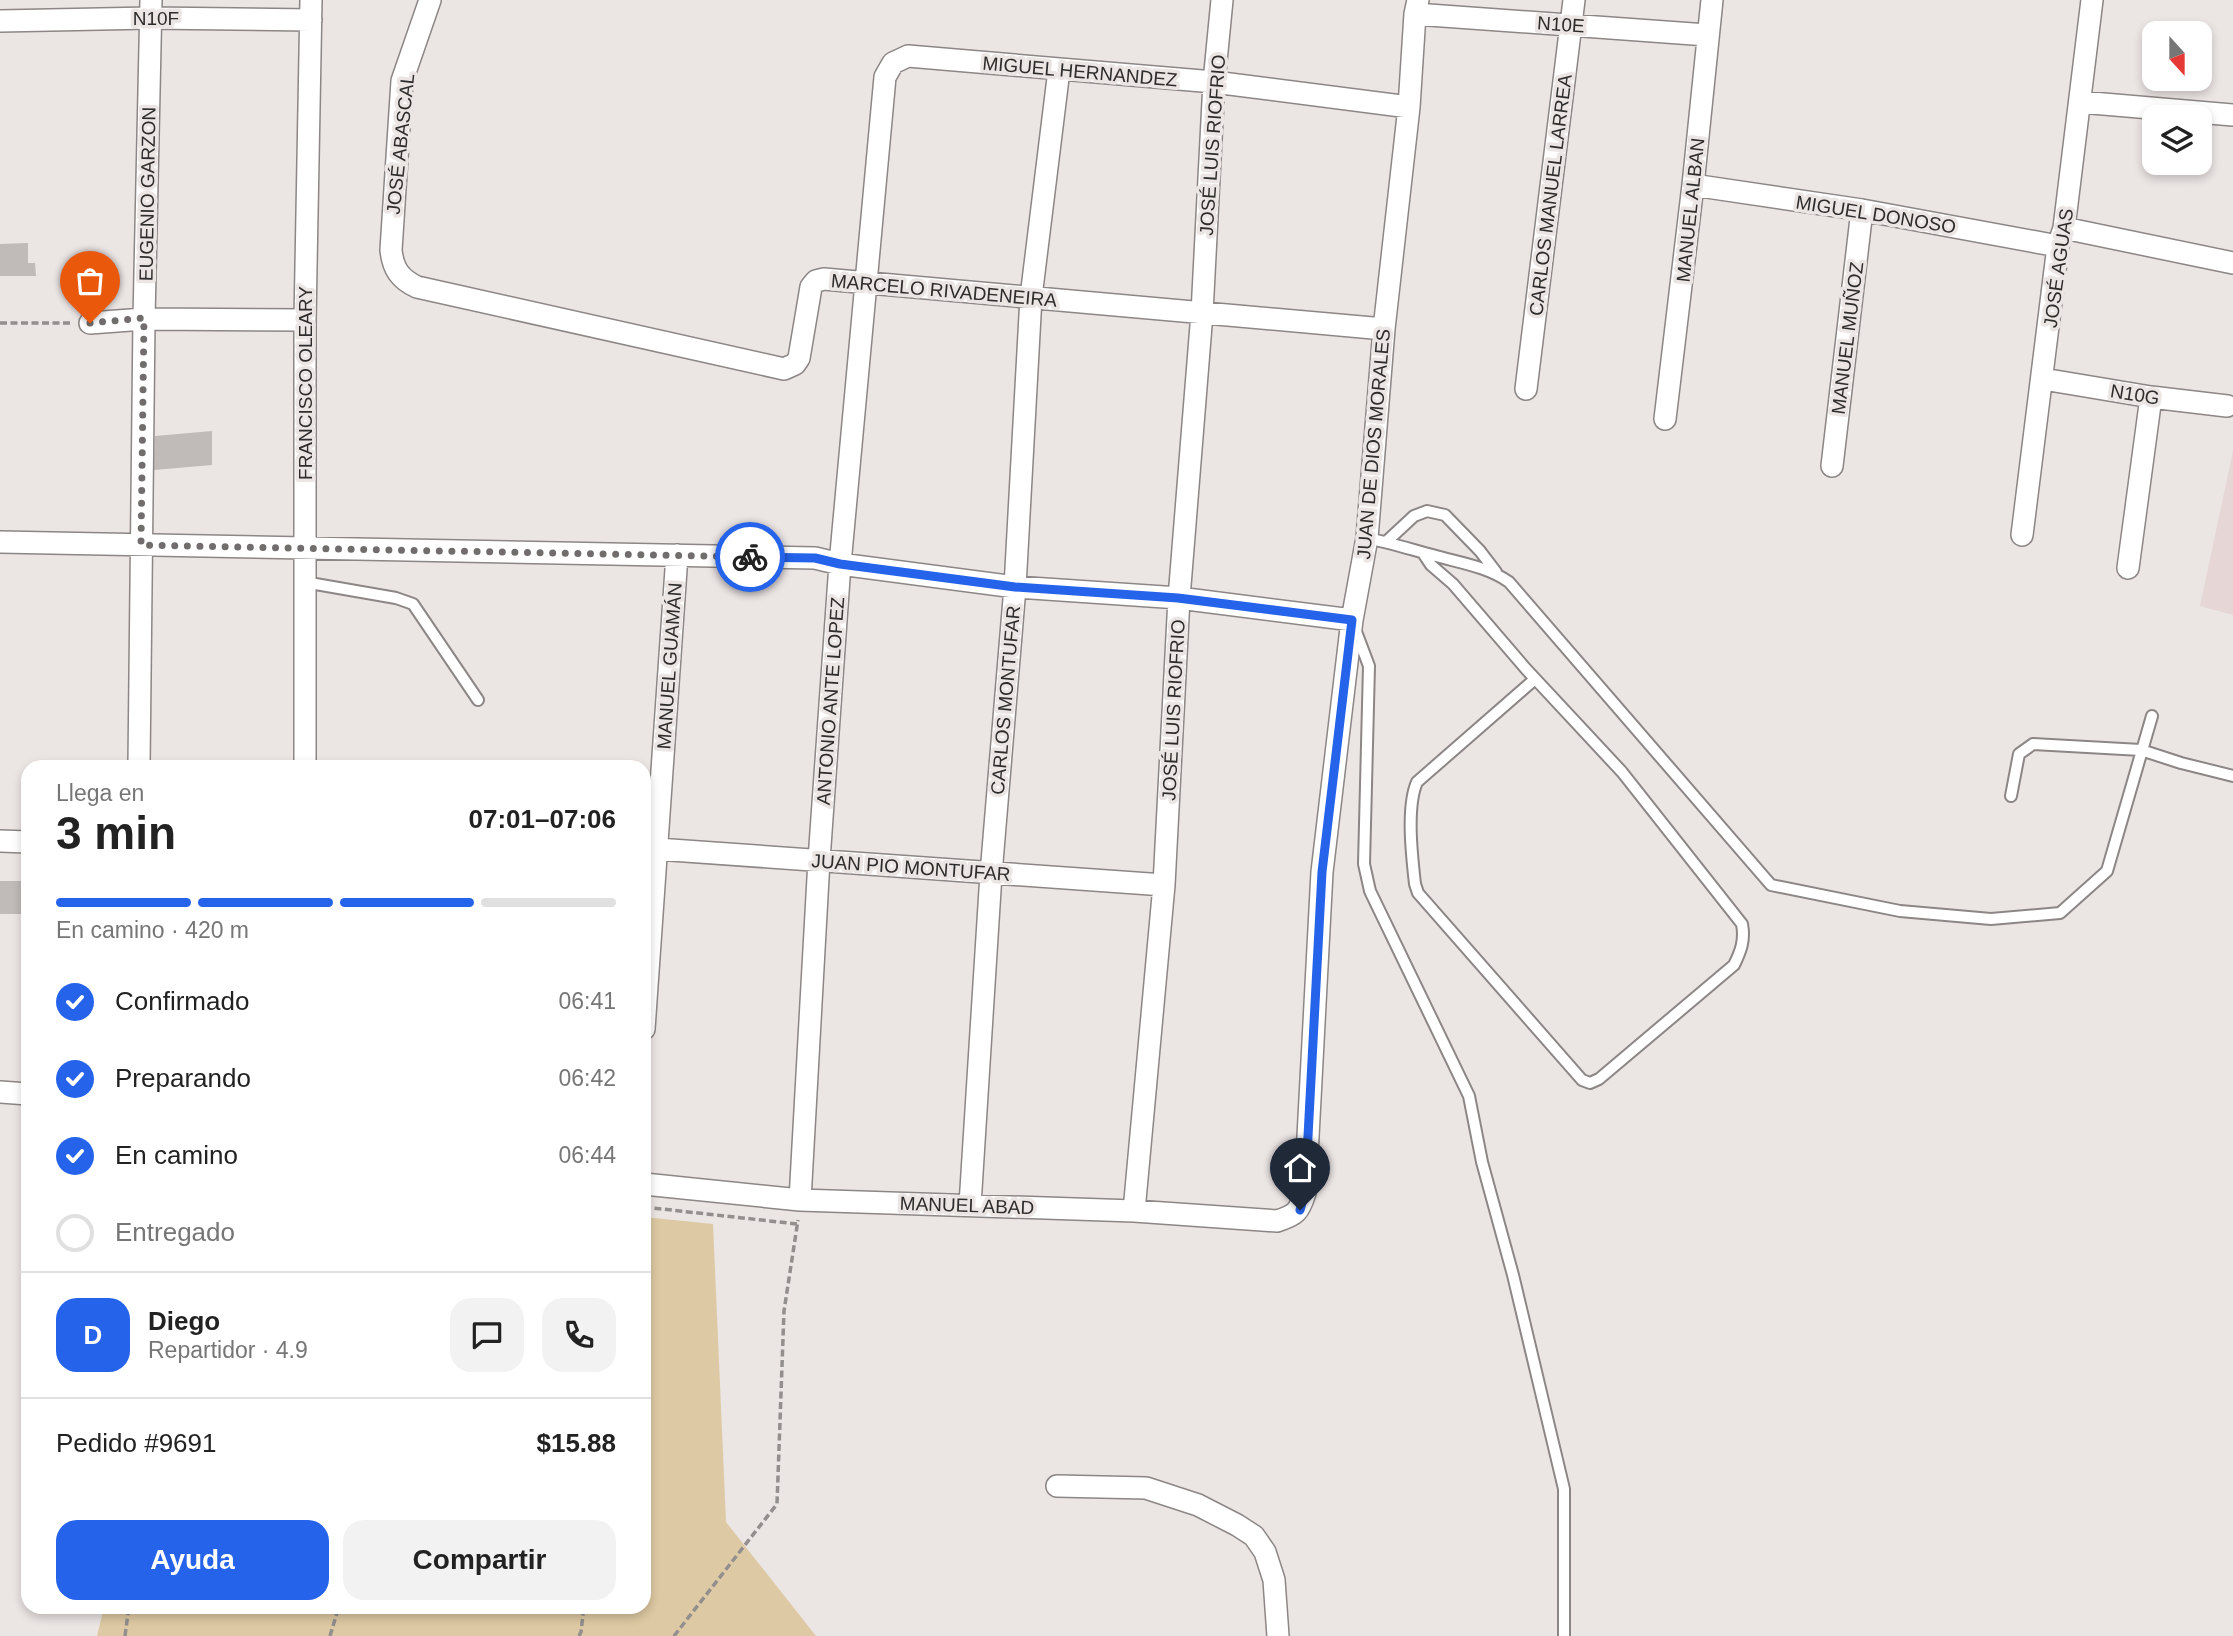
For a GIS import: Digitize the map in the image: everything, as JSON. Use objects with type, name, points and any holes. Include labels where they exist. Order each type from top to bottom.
[{"type":"street","name":"JOSÉ ABASCAL","points":[[391,250],[402,81],[430,0]]},
{"type":"street","name":"JOSÉ LUIS RIOFRIO","points":[[1133,1210],[1164,885],[1178,598],[1202,313],[1214,82],[1222,0]]},
{"type":"street","name":"CARLOS MANUEL LARREA","points":[[1526,389],[1574,0]]},
{"type":"street","name":"MANUEL ALBAN","points":[[1665,419],[1712,0]]},
{"type":"street","name":"JOSÉ AGUAS","points":[[2022,535],[2092,0]]},
{"type":"street","name":"N10E","points":[[1417,7],[1571,24],[1707,35]]},
{"type":"street","name":"JUAN DE DIOS MORALES","points":[[1290,1217],[1300,1210],[1305,1193],[1322,872],[1352,620],[1377,540],[1384,329],[1409,107],[1417,7]]},
{"type":"street","name":"N10F","points":[[0,21],[151,9],[311,10]]},
{"type":"street","name":"EUGENIO GARZON","points":[[139,760],[151,9]]},
{"type":"street","name":"FRANCISCO OLEARY","points":[[305,760],[304,320],[311,10]]},
{"type":"street","name":"MIGUEL HERNANDEZ","points":[[885,77],[893,63],[908,56],[1214,82],[1409,107]]},
{"type":"street","name":"CARLOS MONTUFAR","points":[[970,1205],[991,874],[1015,587],[1031,298],[1059,70]]},
{"type":"street","name":"ANTONIO ANTE LOPEZ","points":[[800,1200],[819,860],[840,564],[885,77]]},
{"type":"street","points":[[2080,102],[2233,115]]},
{"type":"street","name":"MIGUEL DONOSO","points":[[1693,185],[2233,263]]},
{"type":"street","name":"MANUEL MUÑOZ","points":[[1832,466],[1862,210]]},
{"type":"street","name":"MARCELO RIVADENEIRA","points":[[391,250],[392,262],[398,273],[406,282],[417,287],[784,369],[795,364],[799,358],[811,287],[816,281],[824,279],[1384,329]]},
{"type":"street","points":[[90,323],[144,318],[304,320]]},
{"type":"street","name":"N10G","points":[[2043,379],[2151,397],[2227,406]]},
{"type":"street","points":[[2127,568],[2151,397]]},
{"type":"street","points":[[0,542],[815,558],[840,564],[1015,587],[1178,598],[1352,620]]},
{"type":"street","name":"MANUEL GUAMÁN","points":[[651,932],[677,555]]},
{"type":"street","points":[[0,841],[21,842]]},
{"type":"street","name":"JUAN PIO MONTUFAR","points":[[657,849],[1164,885]]},
{"type":"street","points":[[0,1092],[21,1094]]},
{"type":"street","name":"MANUEL ABAD","points":[[651,1185],[800,1200],[1133,1210],[1277,1222],[1290,1217]]},
{"type":"street","points":[[1057,1486],[1146,1488],[1198,1505],[1254,1536],[1265,1552],[1274,1580],[1278,1636]]},
{"type":"lane","points":[[1377,540],[1414,516],[1427,511],[1445,515],[1508,582],[1771,885],[1900,911],[1991,919],[2060,913],[2107,871],[2152,716]]},
{"type":"lane","points":[[1377,540],[1496,572]]},
{"type":"lane","points":[[1423,553],[1431,565],[1453,584],[1535,679],[1622,772],[1742,924],[1742,949],[1734,965],[1599,1079],[1590,1083],[1582,1080],[1418,893],[1415,884],[1412,815],[1417,782],[1535,679]]},
{"type":"lane","points":[[304,582],[396,598],[413,604],[478,700]]},
{"type":"lane","points":[[1352,620],[1369,666],[1364,864],[1370,891],[1469,1096],[1482,1162],[1523,1315],[1564,1489],[1564,1636]]},
{"type":"lane","points":[[2011,796],[2019,754],[2033,744],[2141,750],[2233,776]]},
{"type":"path","points":[[0,323],[90,323]]},
{"type":"path","points":[[674,1636],[777,1504],[784,1311],[800,1200]]},
{"type":"path","points":[[651,1208],[797,1224]]},
{"type":"path","points":[[125,1636],[128,1614]]},
{"type":"path","points":[[330,1636],[337,1614]]},
{"type":"path","points":[[579,1636],[583,1614]]},
{"type":"shaded area","points":[[2233,451],[2233,615],[2200,606]]},
{"type":"shaded area","points":[[651,1218],[713,1224],[726,1522],[816,1636],[97,1636],[102,1614],[651,1614]]},
{"type":"building","points":[[28,243],[28,263],[35,263],[36,276],[0,276],[0,244]]},
{"type":"building","points":[[212,431],[212,465],[154,470],[155,436]]},
{"type":"building","points":[[0,881],[21,881],[21,914],[0,914]]},
{"type":"way so far","points":[[90,323],[144,318],[141,545],[750,557]]},
{"type":"route","points":[[750,557],[815,558],[840,564],[1015,587],[1178,598],[1352,620],[1322,872],[1305,1193],[1300,1210]]}]
